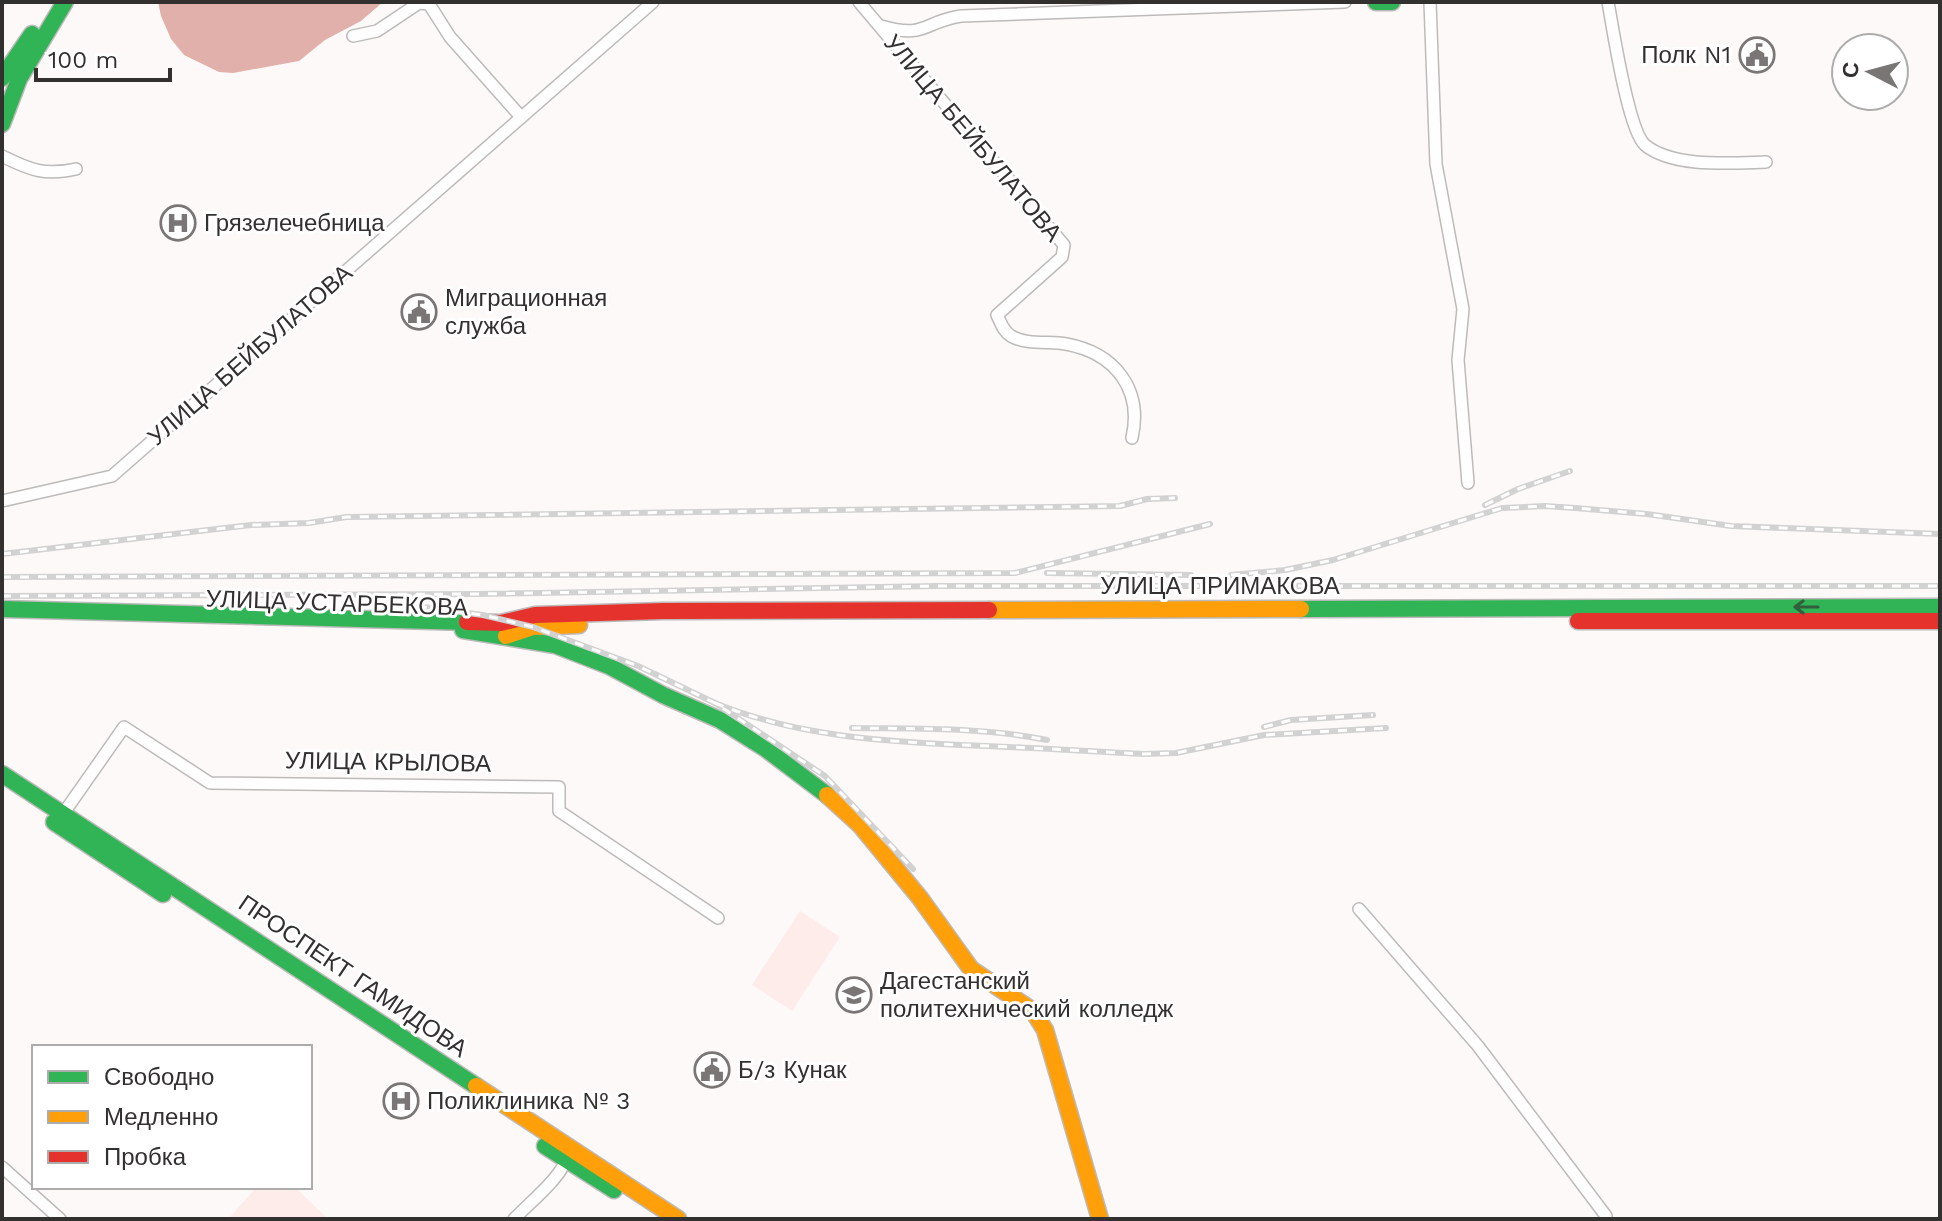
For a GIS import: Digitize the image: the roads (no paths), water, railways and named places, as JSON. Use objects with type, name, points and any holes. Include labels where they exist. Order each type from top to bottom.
[{"type":"main road","points":[[4,75],[54,2]]},
{"type":"main road","points":[[2,124],[19,79],[65,2]]},
{"type":"main road","points":[[1376,2],[1392,2]]},
{"type":"main road","name":"УЛИЦА ПРИМАКОВА","points":[[507,625],[535,615],[678,611],[1940,607]]},
{"type":"main road","points":[[2,609],[507,625]]},
{"type":"main road","name":"УЛИЦА УСТАРБЕКОВА","points":[[2,616],[438,627],[507,625],[609,666],[663,695],[720,720],[802,774],[860,825],[920,898],[971,969],[1033,1011],[1045,1030],[1102,1219]]},
{"type":"main road","name":"УЛИЦА ПРИМАКОВА","points":[[507,625],[534,629],[669,621],[780,620],[1940,621]]},
{"type":"main road","points":[[534,629],[613,661],[721,716],[800,766],[863,822],[911,877],[970,959],[1035,1002],[1046,1016],[1102,1219]]},
{"type":"main road","name":"ПРОСПЕКТ ГАМИДОВА","points":[[2,774],[63,814],[124,860]]},
{"type":"main road","name":"ПРОСПЕКТ ГАМИДОВА","points":[[2,787],[124,860],[567,1154],[659,1219]]},
{"type":"main road","name":"ПРОСПЕКТ ГАМИДОВА","points":[[567,1154],[678,1219]]},
{"type":"street","name":"УЛИЦА БЕЙБУЛАТОВА","points":[[2,501],[112,476],[653,2]]},
{"type":"street","name":"УЛИЦА БЕЙБУЛАТОВА","points":[[859,2],[1062,241],[1065,250],[1062,257],[997,315],[1002,328],[1011,336],[1069,345],[1109,360],[1124,379],[1135,404],[1136,421],[1132,438]]},
{"type":"street","name":"УЛИЦА БЕЙБУЛАТОВА","points":[[880,26],[912,32],[927,29],[946,18],[1345,2]]},
{"type":"street","points":[[1430,2],[1436,164],[1463,309],[1458,360],[1468,483]]},
{"type":"street","points":[[1608,2],[1631,117],[1640,140],[1659,152],[1691,161],[1766,162]]},
{"type":"street","points":[[353,36],[377,31],[419,3],[429,4],[450,37],[521,117]]},
{"type":"street","points":[[2,156],[38,172],[54,174],[76,169]]},
{"type":"street","name":"УЛИЦА КРЫЛОВА","points":[[63,814],[124,727],[210,783],[559,787],[559,811],[718,918]]},
{"type":"street","points":[[1359,909],[1478,1046],[1606,1216],[1605,1219]]},
{"type":"street","points":[[514,1219],[559,1173],[567,1154]]},
{"type":"street","points":[[2,1167],[60,1219]]},
{"type":"railway","points":[[1485,505],[1518,489],[1570,471]]},
{"type":"railway","points":[[2,554],[346,517],[1120,506],[1147,499],[1175,498]]},
{"type":"railway","points":[[1231,575],[1285,570],[1333,560],[1502,508],[1545,506],[1647,514],[1731,526],[1940,534]]},
{"type":"railway","points":[[2,577],[1015,573],[1210,524]]},
{"type":"railway","points":[[1047,573],[1191,575]]},
{"type":"railway","points":[[2,596],[480,594],[938,586],[1940,586]]},
{"type":"railway","points":[[400,604],[483,615],[533,627],[638,666],[715,703],[825,776],[913,869]]},
{"type":"railway","points":[[715,703],[774,722],[866,738],[1144,754],[1176,753],[1264,735],[1386,728]]},
{"type":"railway","points":[[1264,727],[1291,720],[1373,715]]},
{"type":"railway","points":[[852,728],[974,731],[1047,740]]},
{"type":"place","name":"Полк N1","points":[[1757,55]]},
{"type":"place","name":"Грязелечебница","points":[[178,223]]},
{"type":"place","name":"Миграционная служба","points":[[419,312]]},
{"type":"place","name":"Дагестанский политехнический колледж","points":[[854,995]]},
{"type":"place","name":"Б/з Кунак","points":[[712,1070]]},
{"type":"place","name":"Поликлиника № 3","points":[[401,1101]]}]
